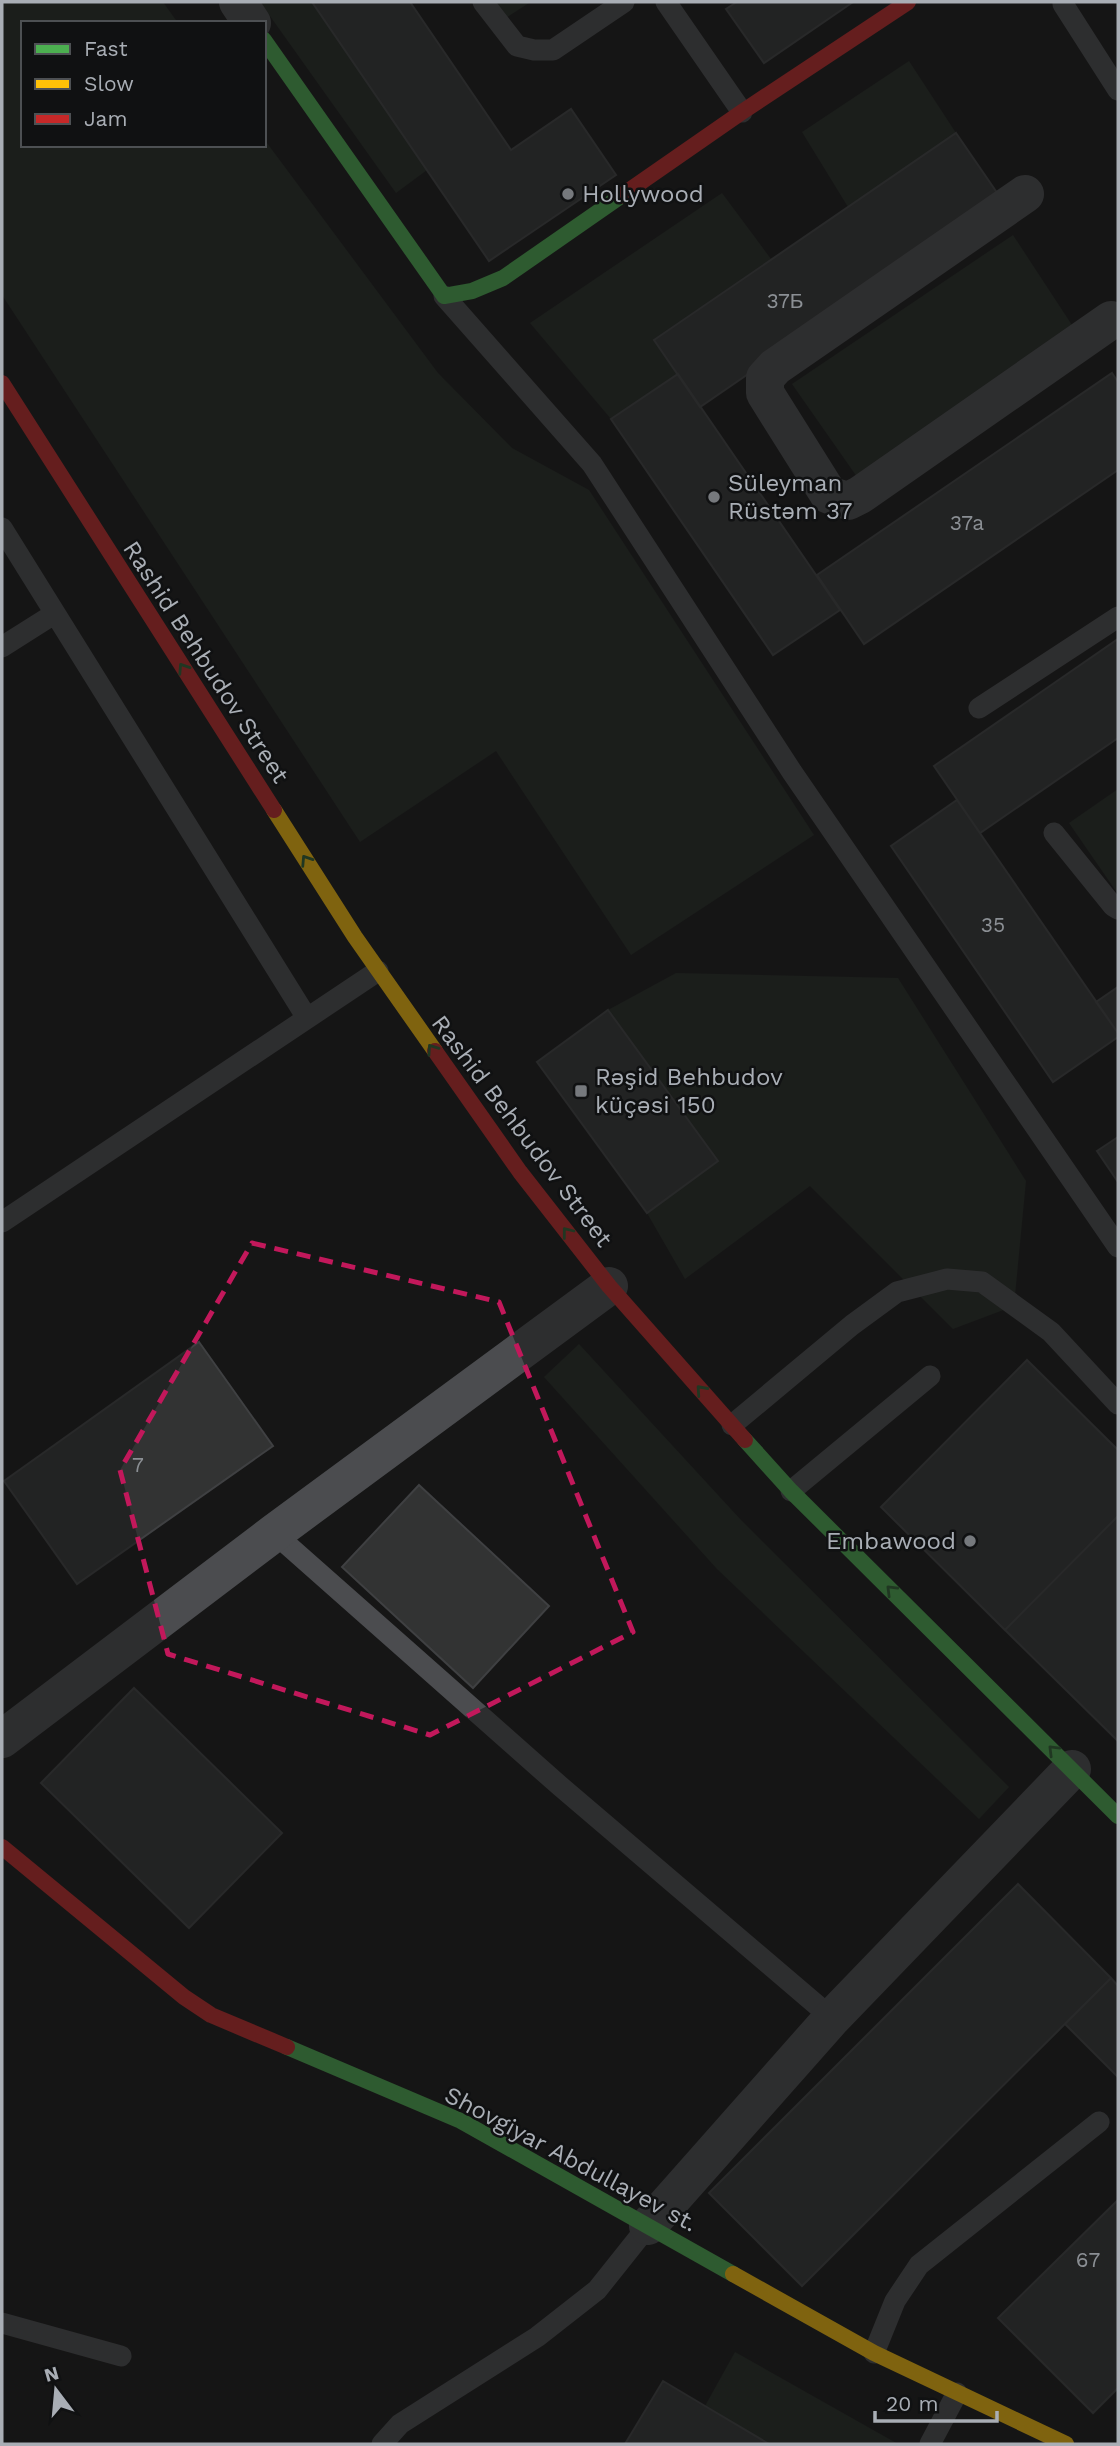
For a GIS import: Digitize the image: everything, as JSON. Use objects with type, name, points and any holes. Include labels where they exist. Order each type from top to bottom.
[{"type":"street","points":[[238,2],[251,21]]},
{"type":"street","points":[[266,43],[444,296],[472,291],[503,278],[742,112],[908,2]]},
{"type":"street","points":[[1025,194],[775,366],[765,378],[765,393],[829,495],[848,501],[860,495],[1111,320]]},
{"type":"street","name":"Rashid Behbudov Street","points":[[2,383],[377,971],[520,1172],[609,1286],[791,1491],[1118,1816]]},
{"type":"street","points":[[2,1739],[274,1533],[609,1286]]},
{"type":"street","points":[[648,2226],[832,2018],[1072,1769]]},
{"type":"street","name":"Shovgiyar Abdullayev st.","points":[[2,1847],[184,1997],[211,2014],[238,2028],[461,2121],[874,2353],[1053,2442]]},
{"type":"lane","points":[[483,2],[517,46],[534,50],[552,50],[624,2]]},
{"type":"lane","points":[[666,2],[742,112]]},
{"type":"lane","points":[[1063,4],[1118,90]]},
{"type":"lane","points":[[444,296],[592,464],[792,772],[1118,1247]]},
{"type":"lane","points":[[2,528],[307,1018]]},
{"type":"lane","points":[[2,647],[54,614]]},
{"type":"lane","points":[[979,708],[1118,617]]},
{"type":"lane","points":[[1054,833],[1118,909]]},
{"type":"lane","points":[[2,1222],[377,971]]},
{"type":"lane","points":[[732,1425],[852,1325],[897,1293],[947,1279],[982,1282],[1051,1332],[1118,1404]]},
{"type":"lane","points":[[791,1491],[930,1376]]},
{"type":"lane","points":[[274,1533],[560,1786],[832,2018]]},
{"type":"lane","points":[[874,2353],[895,2301],[919,2266],[1099,2122]]},
{"type":"lane","points":[[382,2444],[400,2424],[537,2337],[597,2290],[648,2226]]},
{"type":"lane","points":[[2,2323],[121,2356]]},
{"type":"lane","points":[[930,2444],[957,2393]]},
{"type":"highlighted area","points":[[252,1243],[499,1302],[633,1632],[430,1735],[168,1654],[120,1470]]},
{"type":"shaded area","points":[[2,2],[163,2],[177,21],[21,21],[21,147],[266,147],[266,142],[438,373],[512,448],[589,490],[814,835],[631,955],[496,751],[360,842],[2,295]]},
{"type":"shaded area","points":[[260,2],[312,2],[427,170],[396,193]]},
{"type":"shaded area","points":[[487,2],[528,2],[529,3],[501,21]]},
{"type":"shaded area","points":[[909,61],[956,133],[848,207],[802,132]]},
{"type":"shaded area","points":[[722,193],[771,259],[654,339],[678,374],[611,419],[530,323]]},
{"type":"shaded area","points":[[1013,235],[1089,351],[869,494],[792,384]]},
{"type":"shaded area","points":[[1118,789],[1118,894],[1069,823]]},
{"type":"shaded area","points":[[676,973],[898,978],[1026,1181],[1014,1306],[953,1329],[810,1186],[685,1279],[647,1213],[718,1161],[608,1010]]},
{"type":"shaded area","points":[[579,1344],[741,1520],[1009,1787],[979,1819],[717,1569],[544,1377]]},
{"type":"shaded area","points":[[735,2352],[898,2444],[769,2444],[705,2406]]},
{"type":"building","points":[[312,2],[410,2],[511,150],[571,109],[616,175],[489,261]]},
{"type":"building","points":[[737,2],[853,2],[764,63],[726,9]]},
{"type":"building","points":[[956,133],[1002,200],[700,407],[654,340]]},
{"type":"building","points":[[1112,373],[1118,382],[1118,470],[864,644],[817,575]]},
{"type":"building","name":"Süleyman Rüstəm 37","points":[[678,374],[840,610],[773,655],[611,419]]},
{"type":"building","points":[[1118,639],[1118,738],[980,833],[934,766]]},
{"type":"building","points":[[957,800],[1118,1033],[1118,1037],[1053,1082],[891,846]]},
{"type":"building","points":[[1118,987],[1118,1033],[1096,1002]]},
{"type":"building","points":[[608,1010],[718,1161],[647,1213],[537,1062]]},
{"type":"building","points":[[1118,1137],[1118,1182],[1097,1151]]},
{"type":"building","points":[[199,1342],[273,1446],[77,1584],[4,1481]]},
{"type":"building","points":[[1027,1360],[1118,1450],[1118,1516],[1005,1630],[881,1507]]},
{"type":"building","points":[[419,1485],[549,1606],[473,1688],[342,1567]]},
{"type":"building","points":[[1118,1516],[1118,1741],[1005,1630]]},
{"type":"building","points":[[134,1688],[282,1833],[189,1928],[41,1783]]},
{"type":"building","points":[[1018,1884],[1111,1978],[802,2286],[709,2193]]},
{"type":"building","points":[[1111,1978],[1118,1986],[1118,2077],[1065,2024]]},
{"type":"building","points":[[1118,2200],[1118,2388],[1093,2413],[998,2318]]},
{"type":"building","points":[[663,2381],[705,2406],[769,2444],[625,2444]]},
{"type":"traffic: fast","points":[[266,43],[444,296],[472,291],[503,278],[621,196]]},
{"type":"traffic: fast","points":[[745,1440],[791,1491],[1118,1816]]},
{"type":"traffic: fast","points":[[287,2047],[461,2121],[733,2274]]},
{"type":"traffic: slow","points":[[274,810],[355,937],[435,1051]]},
{"type":"traffic: slow","points":[[733,2274],[874,2353],[1066,2444]]},
{"type":"traffic: jam","points":[[621,196],[908,2]]},
{"type":"traffic: jam","points":[[2,383],[274,810]]},
{"type":"traffic: jam","points":[[435,1051],[520,1172],[609,1286],[745,1440]]},
{"type":"traffic: jam","points":[[2,1847],[184,1997],[211,2015],[287,2047]]},
{"type":"place","name":"Hollywood","points":[[568,194]]},
{"type":"place","name":"Süleyman Rüstəm 37","points":[[714,497]]},
{"type":"place","name":"Rəşid Behbudov küçəsi 150","points":[[581,1091]]},
{"type":"place","name":"Embawood","points":[[970,1541]]}]
